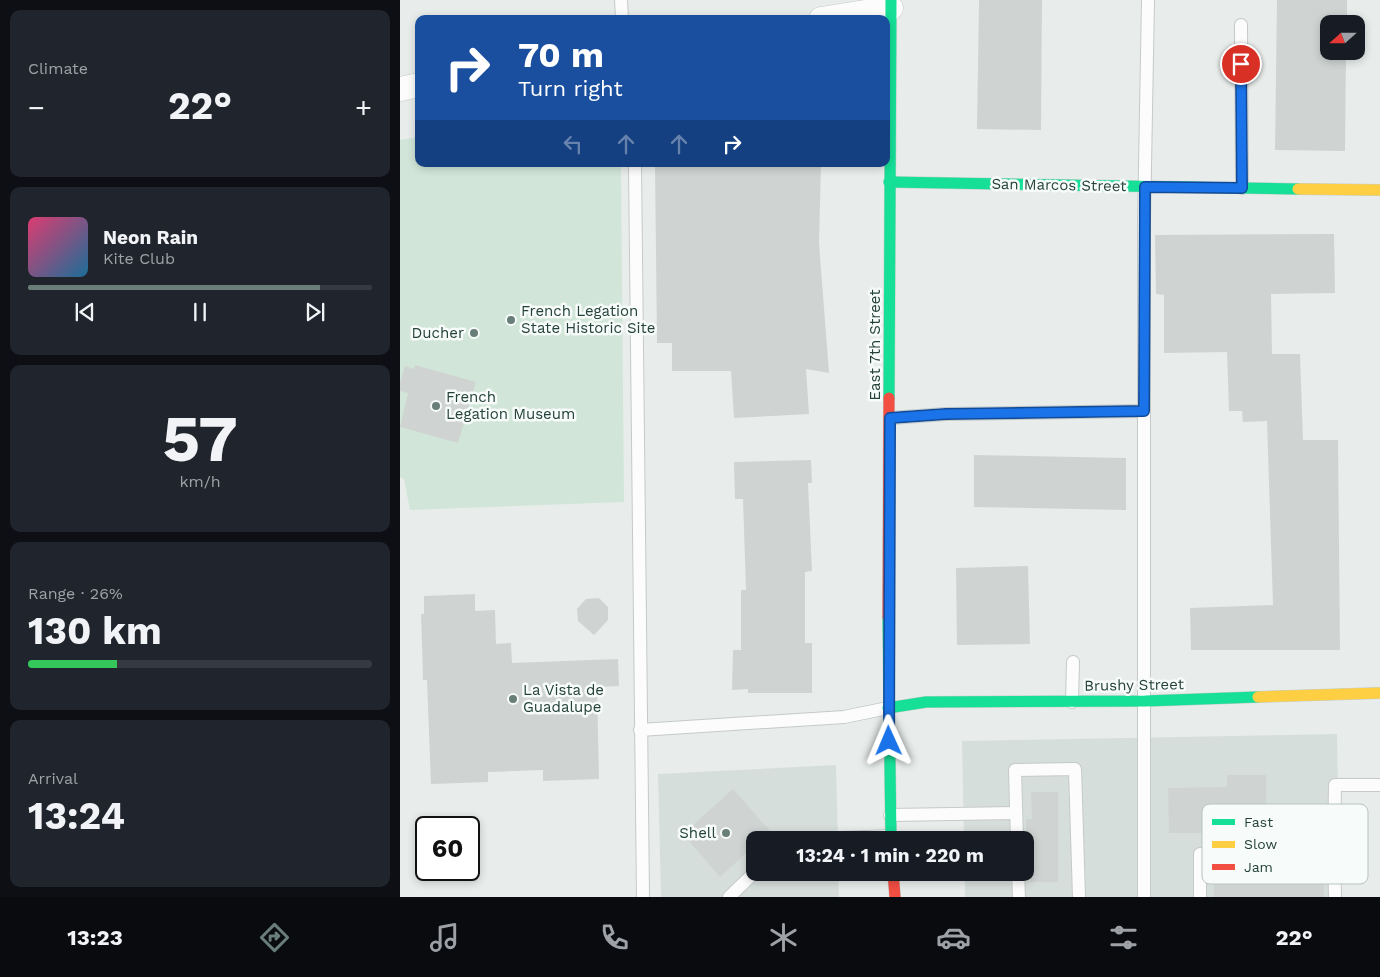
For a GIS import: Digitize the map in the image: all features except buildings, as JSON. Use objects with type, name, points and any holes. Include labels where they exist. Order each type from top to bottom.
[{"type":"street","points":[[840,15],[891,4]]},
{"type":"street","name":"East 7th Street","points":[[890,93],[891,4]]},
{"type":"street","points":[[400,89],[415,87]]},
{"type":"street","name":"East 7th Street","points":[[889,167],[888,708],[891,831]]},
{"type":"street","name":"San Marcos Street","points":[[889,182],[1380,190]]},
{"type":"street","name":"Brushy Street","points":[[888,708],[926,702],[1145,701],[1380,693]]},
{"type":"street","points":[[893,881],[894,897]]},
{"type":"lane","points":[[622,0],[622,15]]},
{"type":"lane","points":[[1144,897],[1144,411],[1148,0]]},
{"type":"lane","points":[[1240,24],[1242,188]]},
{"type":"lane","points":[[635,167],[643,897]]},
{"type":"lane","points":[[890,418],[946,414],[1144,411]]},
{"type":"lane","points":[[1072,702],[1073,662]]},
{"type":"lane","points":[[640,730],[844,717],[888,708]]},
{"type":"lane","points":[[1017,831],[1015,770],[1075,769],[1079,897]]},
{"type":"lane","points":[[1335,804],[1335,785],[1380,785]]},
{"type":"lane","points":[[890,815],[1016,814]]},
{"type":"lane","points":[[1200,897],[1200,854],[1202,854]]},
{"type":"lane","points":[[729,897],[746,881]]},
{"type":"lane","points":[[1018,881],[1019,897]]},
{"type":"lane","points":[[1335,884],[1335,897]]},
{"type":"shaded area","points":[[1337,734],[1338,804],[1202,804],[1202,884],[1340,884],[1340,897],[965,897],[965,881],[1034,881],[1034,831],[964,831],[962,741]]},
{"type":"shaded area","points":[[836,765],[838,831],[746,831],[746,881],[838,881],[839,897],[661,897],[658,774]]},
{"type":"green space","name":"French Legation State Historic Site","points":[[415,138],[415,167],[621,167],[624,502],[410,510],[404,479],[400,477],[400,140]]},
{"type":"traffic: fast","points":[[889,398],[891,0]]},
{"type":"traffic: fast","points":[[889,182],[1298,189]]},
{"type":"traffic: fast","points":[[888,617],[891,831]]},
{"type":"traffic: fast","points":[[888,708],[926,702],[1145,701],[1258,697]]},
{"type":"traffic: slow","points":[[1298,189],[1380,190]]},
{"type":"traffic: slow","points":[[1258,697],[1380,693]]},
{"type":"traffic: jam","points":[[888,617],[889,398]]},
{"type":"traffic: jam","points":[[894,881],[895,897]]},
{"type":"place","name":"French Legation State Historic Site","points":[[511,320]]},
{"type":"place","name":"Ducher","points":[[474,333]]},
{"type":"place","name":"French Legation Museum","points":[[436,406]]},
{"type":"place","name":"La Vista de Guadalupe","points":[[513,699]]},
{"type":"place","name":"Shell","points":[[726,833]]},
{"type":"route","points":[[889,741],[890,418],[946,414],[1144,411],[1145,187],[1242,188],[1241,64]]}]
